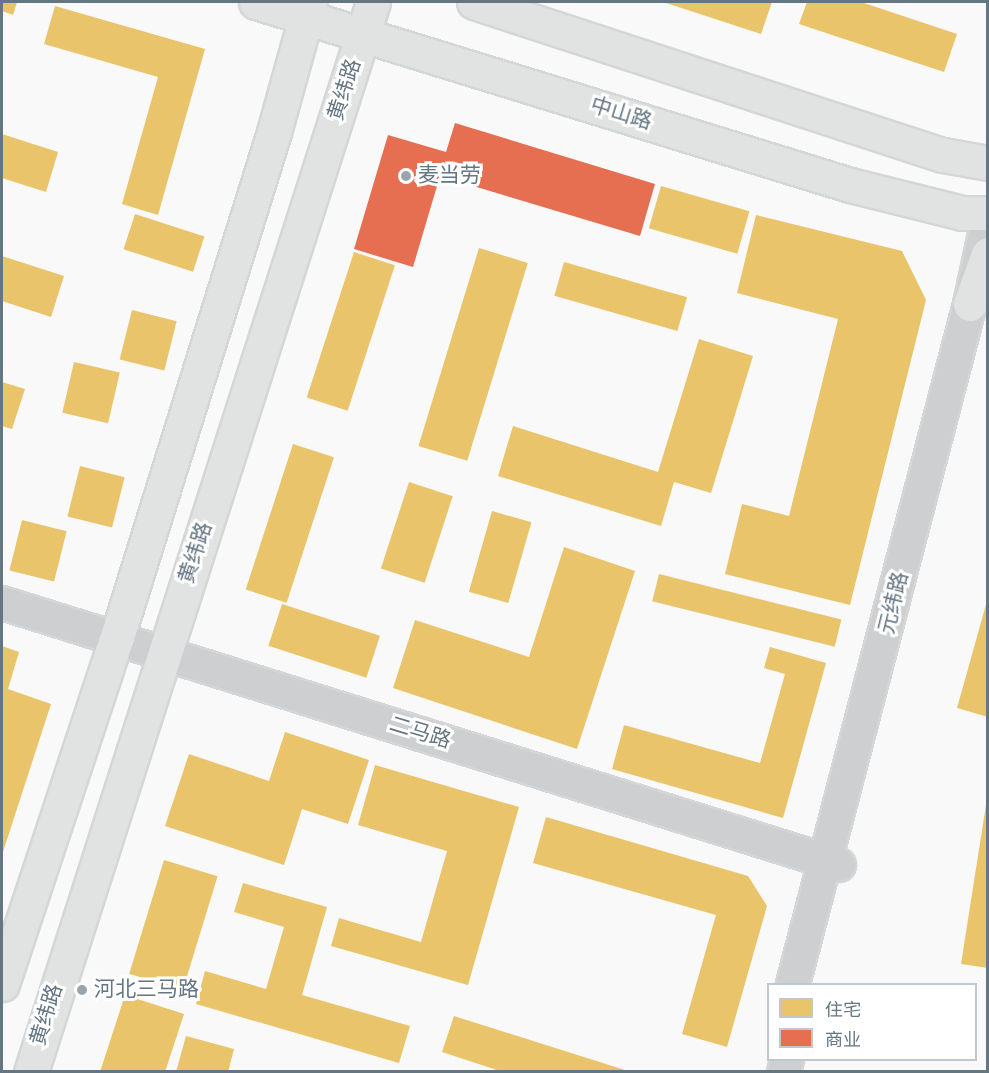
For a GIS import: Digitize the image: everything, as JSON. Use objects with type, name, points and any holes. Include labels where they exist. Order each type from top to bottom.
[{"type":"main road","name":"中山路","points":[[256,2],[308,9],[363,34],[850,185],[962,213],[987,213]]},
{"type":"main road","name":"黄纬路","points":[[31,1071],[374,2]]},
{"type":"main road","points":[[474,2],[943,155],[987,163]]},
{"type":"main road","points":[[2,984],[117,637],[274,132],[308,9]]},
{"type":"main road","points":[[981,300],[987,254]]},
{"type":"street","name":"元纬路","points":[[807,983],[833,863],[981,300],[987,220]]},
{"type":"street","name":"二马路","points":[[2,603],[117,637],[833,863]]},
{"type":"street","name":"元纬路","points":[[794,983],[833,863]]},
{"type":"building: 住宅","points":[[2,2],[17,2],[13,15],[2,11]]},
{"type":"building: 住宅","points":[[663,2],[772,2],[761,34]]},
{"type":"building: 住宅","points":[[807,2],[861,2],[957,34],[944,72],[799,24]]},
{"type":"building: 住宅","points":[[55,6],[205,49],[158,215],[122,204],[158,77],[44,44]]},
{"type":"building: 住宅","points":[[2,134],[58,152],[46,192],[2,178]]},
{"type":"building: 住宅","points":[[661,186],[749,211],[737,254],[649,228]]},
{"type":"building: 住宅","points":[[135,214],[204,237],[193,272],[124,249]]},
{"type":"building: 住宅","points":[[756,215],[902,251],[926,300],[850,605],[725,574],[742,504],[789,516],[838,319],[737,293]]},
{"type":"building: 住宅","points":[[479,248],[528,263],[467,461],[418,446]]},
{"type":"building: 住宅","points":[[354,252],[395,265],[348,411],[307,398]]},
{"type":"building: 住宅","points":[[2,256],[64,276],[51,317],[2,301]]},
{"type":"building: 住宅","points":[[564,262],[687,297],[677,331],[554,296]]},
{"type":"building: 住宅","points":[[132,310],[177,321],[164,371],[120,359]]},
{"type":"building: 住宅","points":[[699,339],[753,356],[711,493],[674,482],[661,526],[498,476],[513,426],[658,472]]},
{"type":"building: 住宅","points":[[74,362],[120,373],[108,423],[62,413]]},
{"type":"building: 住宅","points":[[2,382],[25,389],[12,429],[2,426]]},
{"type":"building: 住宅","points":[[293,444],[334,457],[287,603],[246,590]]},
{"type":"building: 住宅","points":[[80,466],[125,477],[112,528],[67,516]]},
{"type":"building: 住宅","points":[[409,482],[453,496],[425,583],[381,569]]},
{"type":"building: 住宅","points":[[492,511],[531,522],[508,603],[469,592]]},
{"type":"building: 住宅","points":[[22,520],[67,531],[54,582],[9,570]]},
{"type":"building: 住宅","points":[[564,547],[635,571],[577,749],[393,688],[415,620],[529,657]]},
{"type":"building: 住宅","points":[[659,574],[841,619],[835,647],[652,601]]},
{"type":"building: 住宅","points":[[988,601],[988,717],[957,708]]},
{"type":"building: 住宅","points":[[282,604],[380,636],[366,678],[268,646]]},
{"type":"building: 住宅","points":[[2,646],[19,652],[8,689],[51,704],[2,855]]},
{"type":"building: 住宅","points":[[770,647],[826,663],[783,818],[612,769],[624,725],[760,763],[785,674],[764,668]]},
{"type":"building: 住宅","points":[[285,732],[369,760],[348,824],[302,809],[284,865],[165,826],[189,754],[269,781]]},
{"type":"building: 住宅","points":[[375,765],[519,807],[468,985],[331,946],[339,918],[421,942],[447,851],[358,825]]},
{"type":"building: 住宅","points":[[986,805],[988,805],[988,968],[961,964]]},
{"type":"building: 住宅","points":[[546,817],[748,876],[767,906],[727,1047],[682,1034],[716,915],[533,863]]},
{"type":"building: 住宅","points":[[164,860],[218,876],[183,990],[129,974]]},
{"type":"building: 住宅","points":[[243,883],[327,907],[302,995],[410,1026],[399,1063],[196,1004],[205,971],[266,989],[284,927],[234,912]]},
{"type":"building: 住宅","points":[[125,995],[184,1014],[165,1072],[100,1072]]},
{"type":"building: 住宅","points":[[454,1016],[628,1072],[503,1072],[442,1052]]},
{"type":"building: 住宅","points":[[186,1036],[234,1049],[228,1072],[176,1072]]},
{"type":"building: 商业","points":[[455,123],[655,184],[640,236],[440,176],[413,267],[354,249],[388,135],[446,152]]},
{"type":"place","name":"麦当劳","points":[[406,176]]},
{"type":"place","name":"河北三马路","points":[[82,990]]}]
